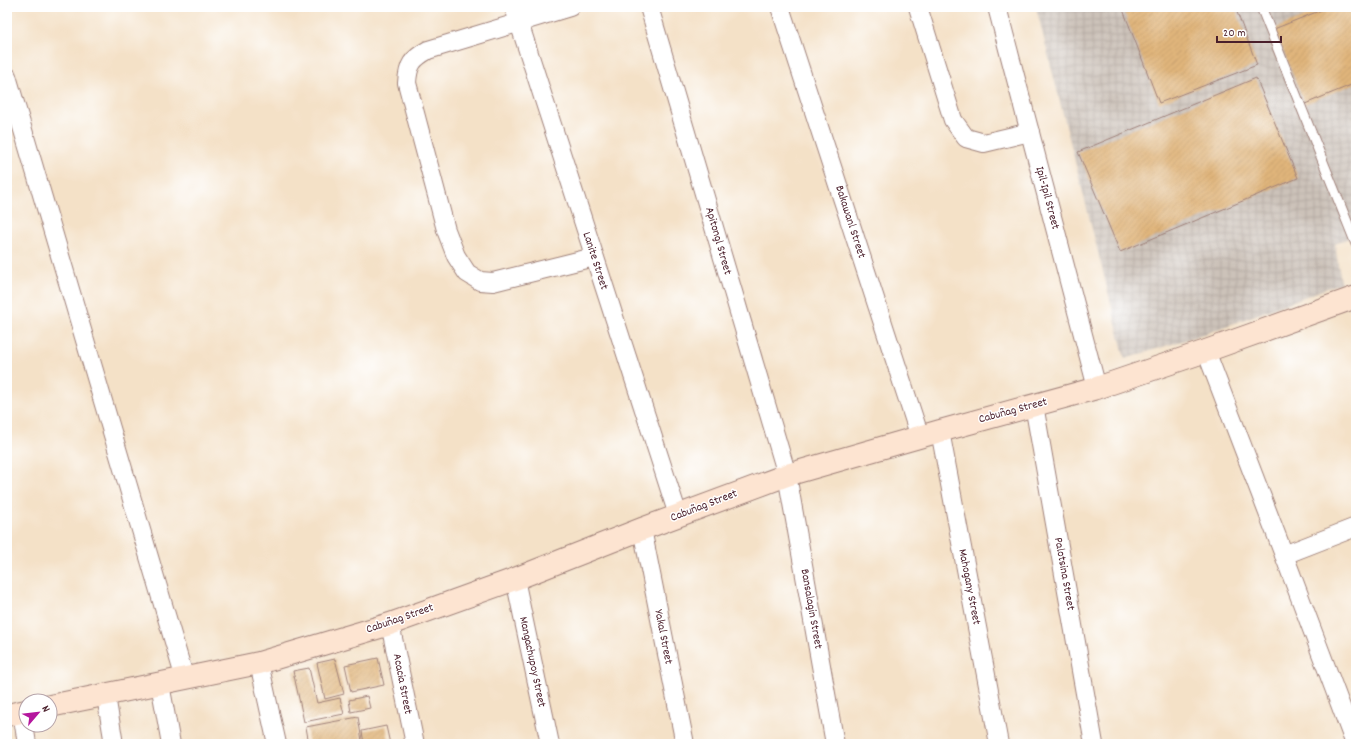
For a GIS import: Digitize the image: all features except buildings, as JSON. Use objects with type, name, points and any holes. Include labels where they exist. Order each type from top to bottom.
[{"type":"street","points":[[570,7],[516,15],[428,50],[411,64],[408,72],[408,83],[446,230],[456,256],[467,273],[480,280],[494,282],[594,257]]},
{"type":"street","name":"Apitongl Street","points":[[649,7],[787,475]]},
{"type":"street","name":"Bakawanl Street","points":[[780,7],[930,434]]},
{"type":"street","points":[[918,7],[953,120],[966,138],[984,144],[1030,132]]},
{"type":"street","name":"Ipil-Ipil Street","points":[[997,7],[1097,388]]},
{"type":"street","name":"Lanite Street","points":[[516,15],[678,515]]},
{"type":"street","points":[[7,76],[185,679]]},
{"type":"street","name":"Cabuñag Street","points":[[58,705],[106,696],[260,663],[390,624],[515,579],[678,515],[787,475],[1097,388],[1206,351],[1356,297]]},
{"type":"street","points":[[1206,351],[1355,744]]},
{"type":"street","name":"Palotsina Street","points":[[1034,405],[1094,744]]},
{"type":"street","name":"Mahogany Street","points":[[930,434],[999,744]]},
{"type":"street","name":"Bansalagin Street","points":[[787,475],[835,744]]},
{"type":"street","points":[[1284,555],[1356,528]]},
{"type":"street","name":"Yakal Street","points":[[642,529],[684,744]]},
{"type":"street","name":"Mangachupoy Street","points":[[515,579],[550,744]]},
{"type":"street","name":"Acacia Street","points":[[390,624],[415,744]]},
{"type":"street","points":[[260,663],[277,744]]},
{"type":"street","points":[[160,684],[171,744]]},
{"type":"street","points":[[106,696],[114,744]]},
{"type":"street","points":[[24,733],[27,744]]},
{"type":"lane","points":[[1261,7],[1356,244]]},
{"type":"shaded area","points":[[1036,7],[1356,7],[1356,235],[1335,244],[1341,283],[1210,332],[1125,359]]}]
